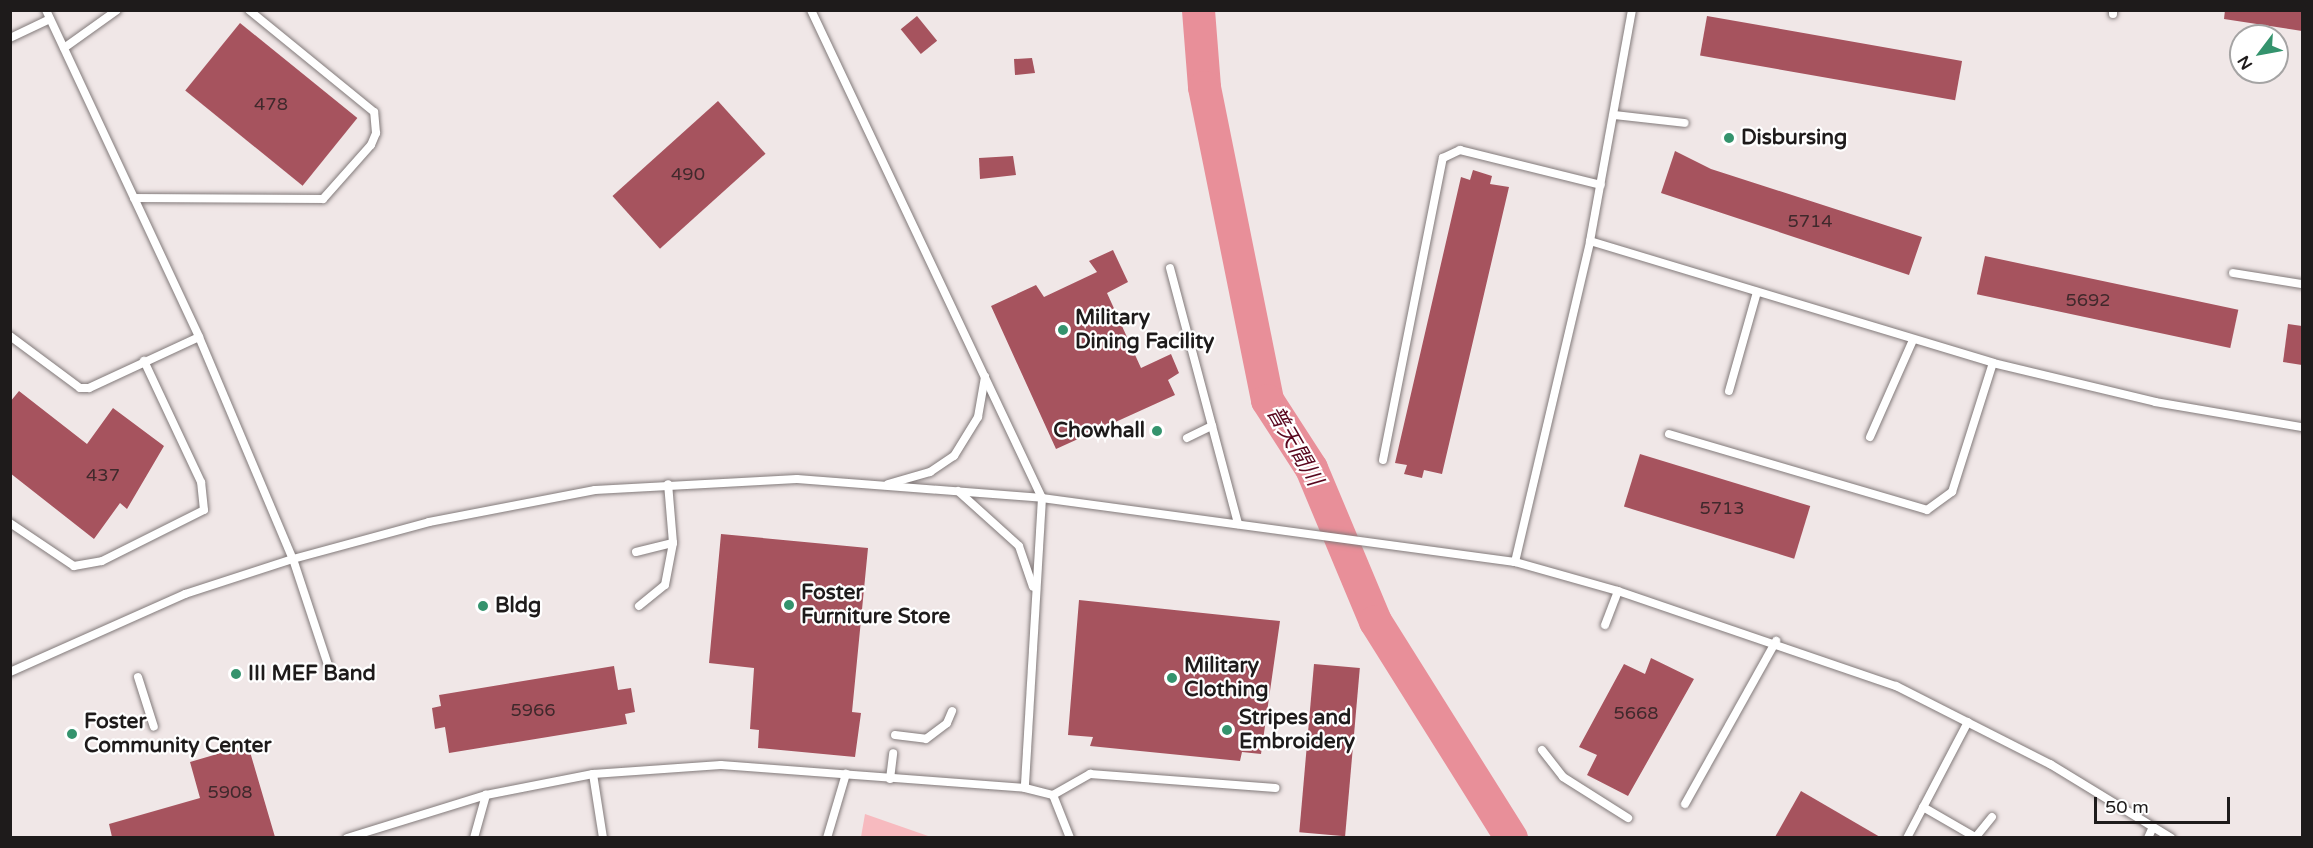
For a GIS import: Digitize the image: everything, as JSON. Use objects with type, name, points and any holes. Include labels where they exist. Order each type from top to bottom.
[{"type":"lane","points":[[46,10],[199,337],[293,559],[331,674]]},
{"type":"lane","points":[[64,48],[117,10]]},
{"type":"lane","points":[[134,198],[323,199],[370,145],[376,133],[374,112],[249,10]]},
{"type":"lane","points":[[811,10],[1042,498],[1025,788]]},
{"type":"lane","points":[[1515,562],[1590,241],[1632,10]]},
{"type":"lane","points":[[10,38],[50,19]]},
{"type":"lane","points":[[1614,114],[1685,123]]},
{"type":"lane","points":[[1383,460],[1443,158],[1460,150],[1601,185]]},
{"type":"lane","points":[[1590,241],[1993,363],[2155,402],[2302,427]]},
{"type":"lane","points":[[1170,268],[1238,524]]},
{"type":"lane","points":[[2233,273],[2302,284]]},
{"type":"lane","points":[[1729,391],[1757,292]]},
{"type":"lane","points":[[10,336],[80,388],[199,337]]},
{"type":"lane","points":[[1870,437],[1913,340]]},
{"type":"lane","points":[[10,523],[74,566],[102,561],[204,510],[201,482],[144,361]]},
{"type":"lane","points":[[1669,434],[1927,510],[1952,492],[1993,363]]},
{"type":"lane","points":[[880,486],[930,472],[954,456],[978,417],[985,376]]},
{"type":"lane","points":[[1187,438],[1212,426]]},
{"type":"lane","points":[[10,672],[185,594],[293,559],[429,522],[595,490],[668,484],[797,479],[958,491],[1042,498],[1515,562],[1618,591],[1776,641],[1896,686],[2050,764],[2171,837]]},
{"type":"lane","points":[[639,606],[664,585],[673,543],[668,484]]},
{"type":"lane","points":[[958,491],[995,519],[1019,546],[1035,598]]},
{"type":"lane","points":[[636,552],[673,543]]},
{"type":"lane","points":[[1605,625],[1618,591]]},
{"type":"lane","points":[[1685,804],[1776,641]]},
{"type":"lane","points":[[138,677],[154,727]]},
{"type":"lane","points":[[895,735],[926,739],[947,723],[952,711]]},
{"type":"lane","points":[[1907,837],[1968,722]]},
{"type":"lane","points":[[1542,750],[1563,777],[1628,818]]},
{"type":"lane","points":[[890,779],[893,753]]},
{"type":"lane","points":[[347,837],[486,795],[593,774],[721,765],[1025,788],[1053,795],[1090,774],[1275,788]]},
{"type":"lane","points":[[593,774],[603,837]]},
{"type":"lane","points":[[827,837],[846,774]]},
{"type":"lane","points":[[474,837],[486,795]]},
{"type":"lane","points":[[1053,795],[1070,837]]},
{"type":"lane","points":[[1923,807],[1975,837],[1992,817]]},
{"type":"lane","points":[[2148,837],[2152,826]]},
{"type":"shaded area","points":[[865,814],[931,837],[861,837]]},
{"type":"building","points":[[2225,10],[2302,10],[2302,31],[2289,29],[2289,24],[2256,24],[2224,19]]},
{"type":"building","points":[[917,16],[937,41],[921,54],[901,29]]},
{"type":"building","points":[[1707,16],[1962,61],[1955,100],[1700,55]]},
{"type":"building","points":[[240,23],[357,118],[303,186],[185,91]]},
{"type":"building","points":[[1032,58],[1035,73],[1015,75],[1014,59]]},
{"type":"building","points":[[718,101],[766,154],[660,249],[612,196]]},
{"type":"building","points":[[1675,151],[1711,169],[1922,237],[1909,275],[1661,193]]},
{"type":"building","points":[[1013,156],[1016,175],[980,179],[979,158]]},
{"type":"building","points":[[1473,170],[1492,176],[1490,184],[1509,187],[1442,474],[1424,470],[1422,478],[1404,474],[1407,465],[1395,463],[1461,177],[1470,180]]},
{"type":"building","name":"Military Dining Facility","points":[[1113,250],[1128,282],[1107,293],[1141,368],[1171,354],[1179,373],[1168,380],[1175,395],[1056,449],[991,306],[1036,285],[1044,297],[1097,272],[1089,261]]},
{"type":"building","points":[[1985,256],[2238,310],[2230,348],[1977,294]]},
{"type":"building","points":[[2288,324],[2302,326],[2302,365],[2283,362]]},
{"type":"building","points":[[19,391],[87,444],[113,408],[164,446],[127,509],[120,503],[94,539],[10,473],[10,402]]},
{"type":"building","points":[[1640,454],[1810,506],[1794,559],[1624,507]]},
{"type":"building","name":"Foster Furniture Store","points":[[721,534],[868,548],[852,712],[861,713],[855,757],[758,748],[759,730],[750,729],[754,668],[709,663]]},
{"type":"building","name":"Military Clothing","points":[[1079,600],[1280,621],[1261,754],[1242,752],[1240,761],[1090,746],[1093,737],[1068,735]]},
{"type":"building","points":[[1651,658],[1694,679],[1628,796],[1587,775],[1597,755],[1579,747],[1624,664],[1645,674]]},
{"type":"building","points":[[1314,664],[1360,668],[1345,836],[1299,832]]},
{"type":"building","points":[[614,666],[618,690],[631,688],[635,712],[625,714],[627,724],[449,753],[445,727],[435,729],[432,708],[441,706],[439,695]]},
{"type":"building","points":[[248,745],[275,837],[112,837],[109,824],[200,798],[190,762]]},
{"type":"building","points":[[1801,791],[1880,837],[1775,837]]},
{"type":"waterway","name":"普天間川","points":[[1198,10],[1204,87],[1267,400],[1311,468],[1375,621],[1511,838]]},
{"type":"place","name":"Disbursing","points":[[1729,138]]},
{"type":"place","name":"Military Dining Facility","points":[[1063,330]]},
{"type":"place","name":"Chowhall","points":[[1157,431]]},
{"type":"place","name":"Foster Furniture Store","points":[[789,605]]},
{"type":"place","name":"Bldg","points":[[483,606]]},
{"type":"place","name":"III MEF Band","points":[[236,674]]},
{"type":"place","name":"Military Clothing","points":[[1172,678]]},
{"type":"place","name":"Stripes and Embroidery","points":[[1227,730]]},
{"type":"place","name":"Foster Community Center","points":[[72,734]]}]
